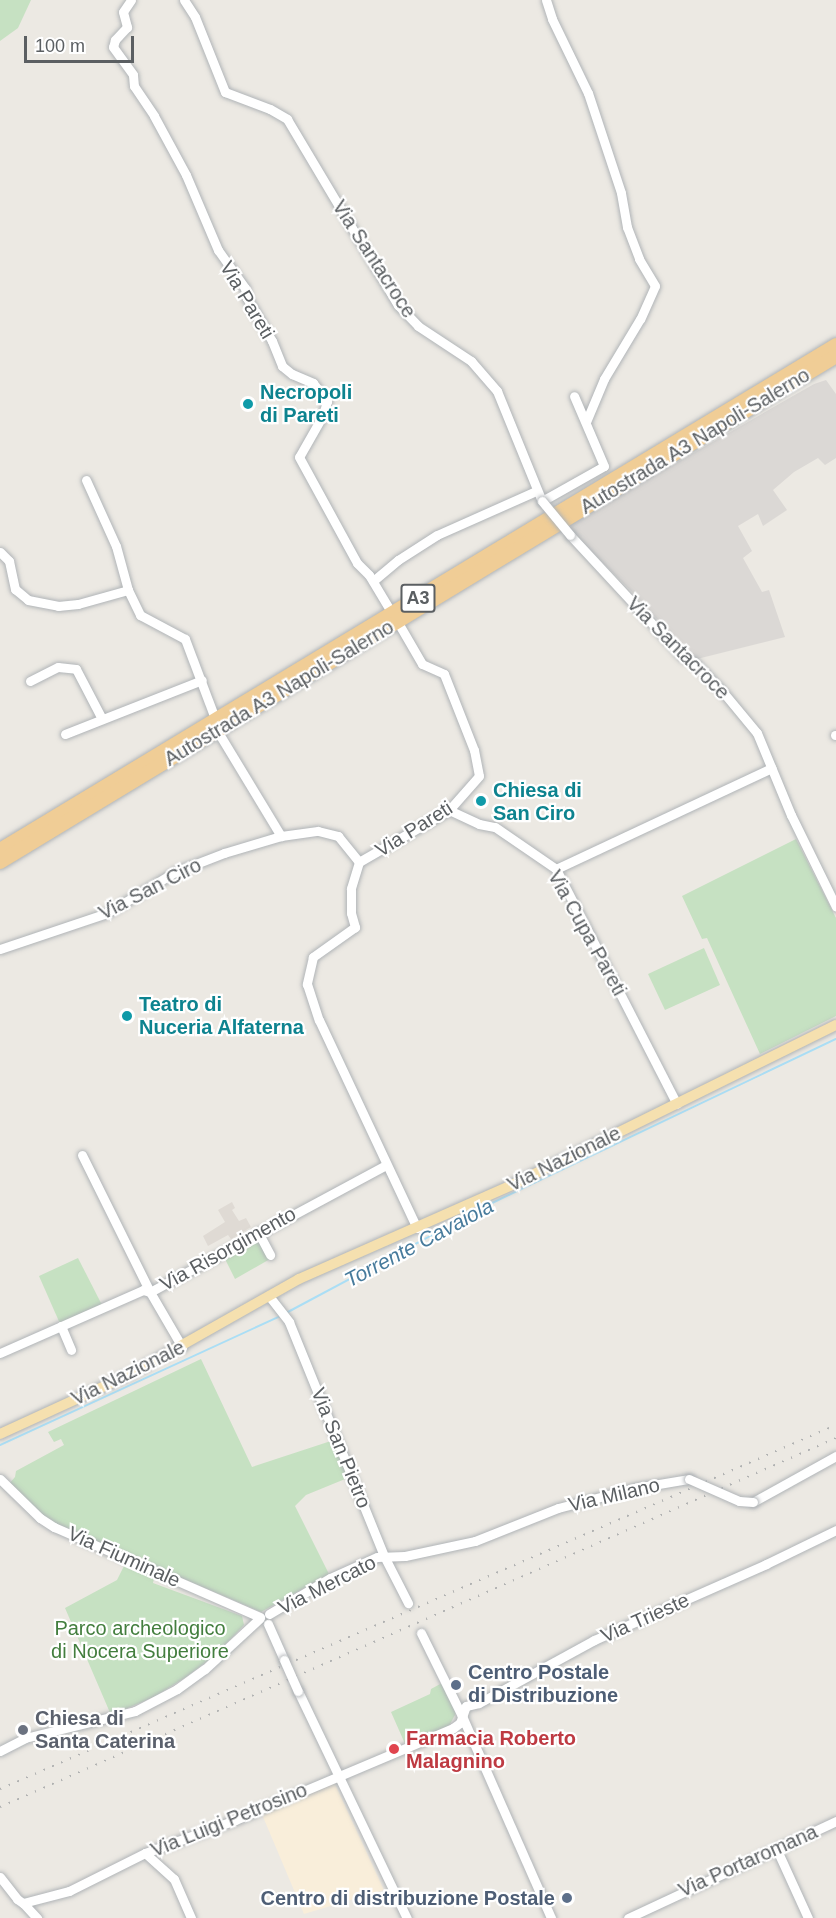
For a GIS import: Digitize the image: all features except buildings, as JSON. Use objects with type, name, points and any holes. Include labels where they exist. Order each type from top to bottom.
[{"type":"highway","name":"Autostrada A3 Napoli-Salerno","points":[[0,850],[836,345]]},
{"type":"highway","name":"Autostrada A3 Napoli-Salerno","points":[[0,862],[836,356]]},
{"type":"main road","name":"Via Nazionale","points":[[0,1434],[131,1374],[272,1301],[331,1265],[417,1227],[677,1104],[836,1025]]},
{"type":"street","name":"Via Pareti","points":[[131,0],[123,12],[127,27],[115,40],[113,47],[133,75],[134,86],[154,116],[186,175],[218,250],[245,288],[247,298],[272,341],[282,366],[292,374],[313,383],[327,401],[323,415],[299,457],[352,555],[373,581],[388,607]]},
{"type":"street","name":"Via Santacroce","points":[[184,0],[195,17],[225,92],[270,109],[287,119],[398,304],[418,326],[471,361],[497,391],[542,501],[570,535],[683,657],[694,662],[723,692],[757,733],[795,824],[836,907]]},
{"type":"street","points":[[546,0],[552,19],[588,93],[621,192],[627,227],[639,259],[655,286],[640,318],[603,379],[586,422]]},
{"type":"street","points":[[542,501],[604,466],[574,396]]},
{"type":"street","points":[[86,480],[116,546],[128,590],[140,615],[185,639],[213,713]]},
{"type":"street","points":[[373,581],[398,560],[437,535],[536,490]]},
{"type":"street","points":[[0,552],[9,561],[15,589],[28,600],[58,606],[128,590]]},
{"type":"street","name":"Via Pareti","points":[[400,626],[422,664],[444,674],[474,750],[479,776],[449,810],[359,862],[351,889],[351,913],[355,927],[313,957],[307,984],[319,1020],[417,1227]]},
{"type":"street","points":[[30,681],[58,667],[76,669],[102,719]]},
{"type":"street","points":[[65,734],[202,680]]},
{"type":"street","points":[[221,737],[281,836]]},
{"type":"street","points":[[556,869],[772,768]]},
{"type":"street","name":"Via Cupa Pareti","points":[[449,810],[466,819],[495,827],[556,869],[677,1104]]},
{"type":"street","name":"Via San Ciro","points":[[0,949],[107,913],[175,872],[224,853],[281,836],[318,831],[338,836],[359,862]]},
{"type":"street","points":[[82,1155],[150,1292],[182,1347]]},
{"type":"street","name":"Via Risorgimento","points":[[0,1353],[143,1290],[150,1292],[386,1165]]},
{"type":"street","points":[[258,1232],[270,1256]]},
{"type":"street","name":"Via San Pietro","points":[[272,1301],[289,1322],[384,1556],[408,1603]]},
{"type":"street","points":[[61,1326],[71,1350]]},
{"type":"street","name":"Via Milano","points":[[384,1556],[405,1556],[475,1541],[508,1530],[558,1508],[635,1488],[689,1479],[739,1501],[753,1502],[836,1456]]},
{"type":"street","name":"Via Fiuminale","points":[[0,1479],[40,1518],[54,1527],[264,1618]]},
{"type":"street","name":"Via Trieste","points":[[462,1716],[466,1706],[478,1703],[594,1640],[766,1564],[836,1530]]},
{"type":"street","name":"Via Mercato","points":[[0,1751],[25,1738],[135,1711],[177,1689],[206,1669],[264,1618],[330,1578],[384,1556]]},
{"type":"street","points":[[264,1618],[407,1918]]},
{"type":"street","points":[[421,1633],[462,1716],[551,1918]]},
{"type":"street","name":"Via Luigi Petrosino","points":[[23,1903],[69,1891],[146,1853],[235,1820],[338,1777],[453,1728],[460,1723],[462,1716]]},
{"type":"street","name":"Via Portaromana","points":[[627,1918],[836,1821]]},
{"type":"street","points":[[777,1850],[808,1918]]},
{"type":"street","points":[[146,1853],[174,1879],[191,1918]]},
{"type":"street","points":[[0,1876],[16,1899],[37,1918]]},
{"type":"shaded area","points":[[826,380],[836,394],[836,458],[825,465],[818,458],[794,472],[773,490],[787,510],[763,526],[758,514],[738,526],[752,551],[743,558],[762,592],[769,590],[785,637],[697,659],[686,652],[641,601],[566,526],[814,384]]},
{"type":"shaded area","points":[[232,1202],[235,1208],[232,1210],[239,1221],[246,1218],[251,1227],[231,1239],[228,1235],[208,1246],[203,1236],[225,1222],[218,1210]]},
{"type":"shaded area","points":[[334,1782],[384,1890],[304,1914],[261,1812]]},
{"type":"green space","points":[[0,0],[31,0],[18,28],[0,41]]},
{"type":"green space","points":[[796,839],[836,918],[836,1016],[760,1054],[707,938],[702,939],[682,896]]},
{"type":"green space","points":[[704,948],[720,985],[665,1010],[648,974]]},
{"type":"green space","points":[[260,1239],[270,1259],[235,1279],[225,1259]]},
{"type":"green space","points":[[78,1258],[102,1305],[61,1326],[39,1276]]},
{"type":"green space","points":[[201,1359],[252,1467],[337,1439],[350,1477],[306,1495],[295,1506],[329,1574],[261,1612],[51,1522],[8,1485],[15,1477],[16,1471],[64,1445],[61,1439],[54,1442],[48,1432]]},
{"type":"green space","name":"Parco archeologico di Nocera Superiore","points":[[126,1562],[155,1574],[153,1583],[242,1616],[244,1625],[214,1656],[186,1677],[154,1697],[111,1715],[65,1608],[117,1580]]},
{"type":"green space","points":[[442,1683],[456,1713],[449,1726],[406,1746],[391,1712],[430,1694],[431,1689]]},
{"type":"waterway","name":"Torrente Cavaiola","points":[[286,1313],[492,1203],[836,1039]]},
{"type":"waterway","name":"Torrente Cavaiola","points":[[0,1445],[281,1316]]},
{"type":"railway","points":[[0,1789],[836,1425]]},
{"type":"railway","points":[[0,1807],[836,1438]]},
{"type":"place","name":"Necropoli di Pareti","points":[[248,404]]},
{"type":"place","name":"Chiesa di San Ciro","points":[[481,801]]},
{"type":"place","name":"Teatro di Nuceria Alfaterna","points":[[127,1016]]},
{"type":"place","name":"Centro Postale di Distribuzione","points":[[456,1685]]},
{"type":"place","name":"Chiesa di Santa Caterina","points":[[23,1730]]},
{"type":"place","name":"Farmacia Roberto Malagnino","points":[[394,1749]]},
{"type":"place","name":"Centro di distribuzione Postale","points":[[567,1898]]}]
